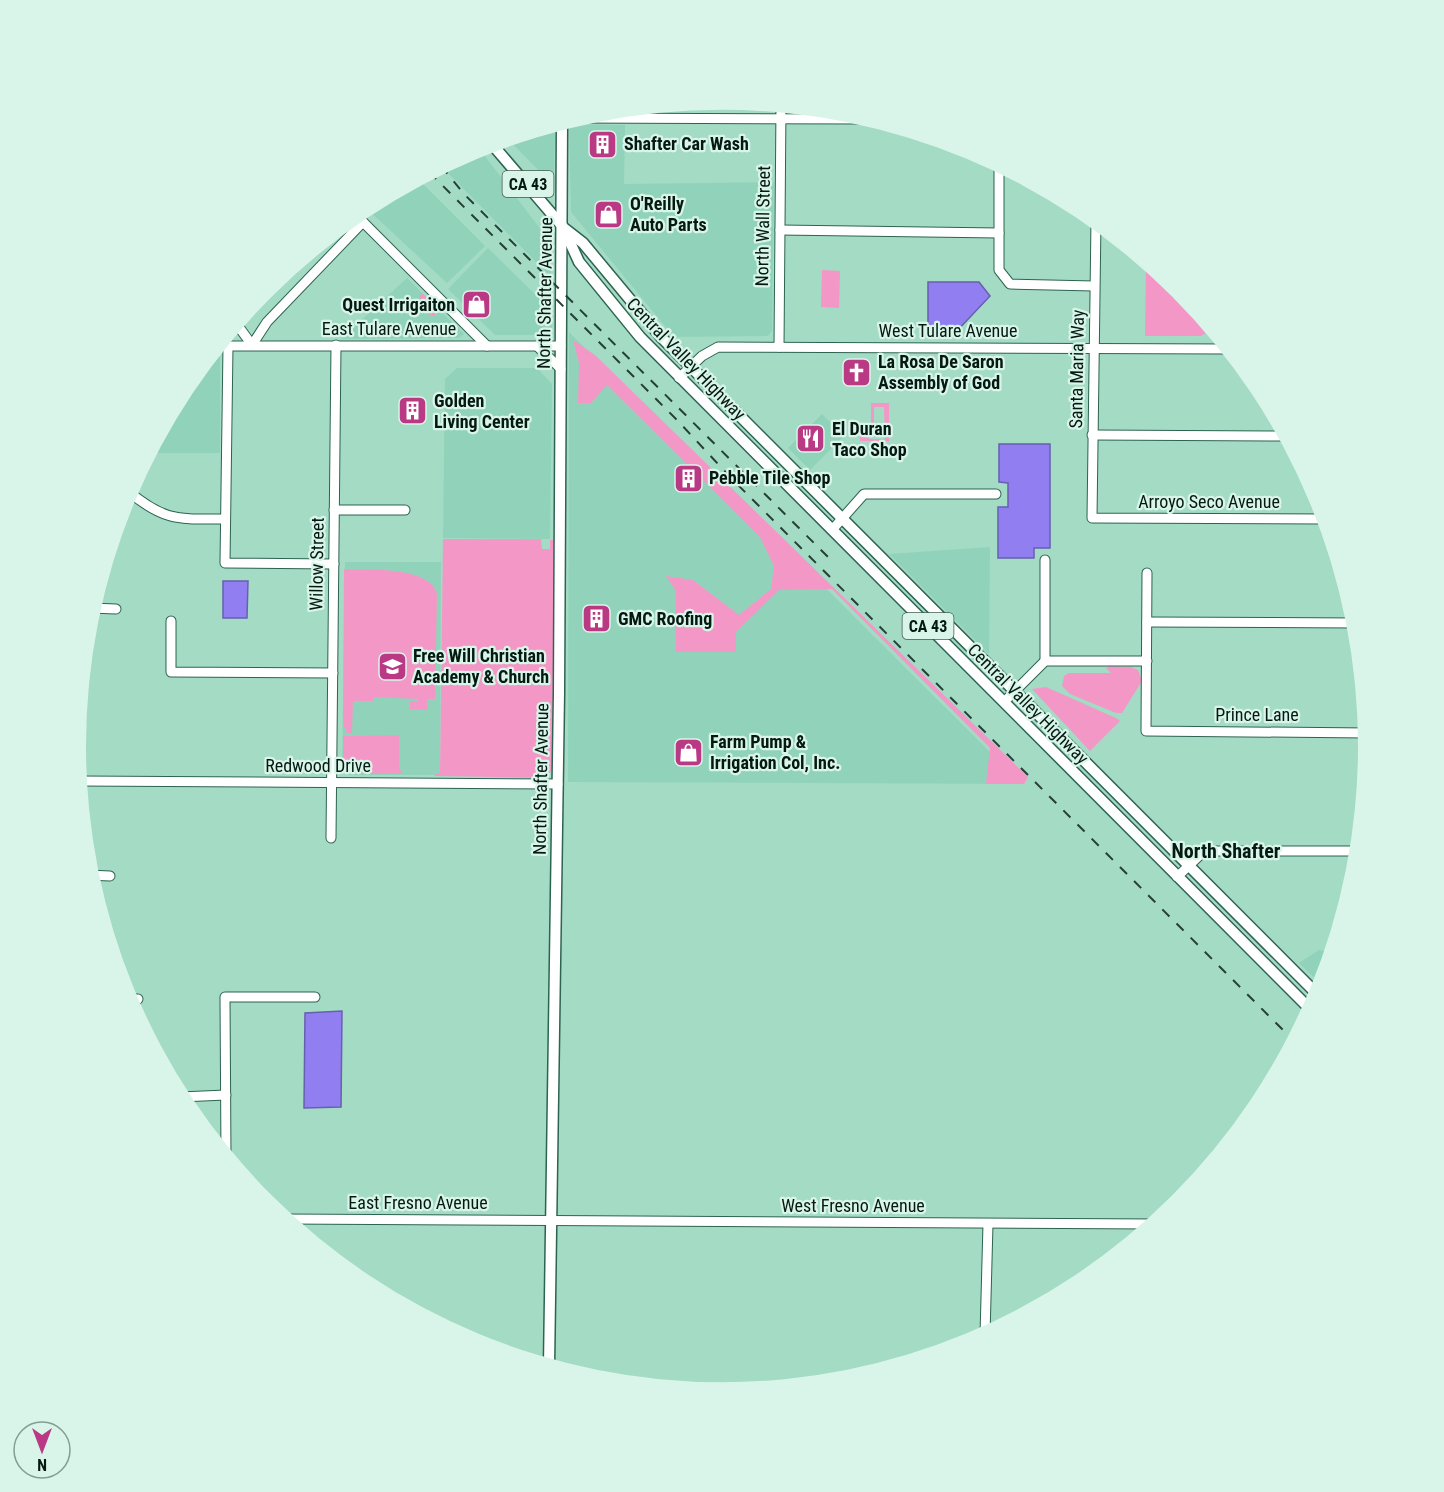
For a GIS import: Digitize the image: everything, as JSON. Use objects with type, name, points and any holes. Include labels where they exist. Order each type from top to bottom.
[{"type":"main road","name":"North Shafter Avenue","points":[[549,1359],[558,784],[562,130]]},
{"type":"main road","name":"Central Valley Highway","points":[[497,151],[563,227],[583,243],[636,310],[690,366],[1311,988]]},
{"type":"main road","name":"Central Valley Highway","points":[[563,227],[579,262],[625,321],[679,378],[1304,1003]]},
{"type":"street","name":"North Wall Street","points":[[778,347],[781,113]]},
{"type":"street","points":[[621,118],[825,118]]},
{"type":"street","points":[[999,173],[999,270],[1010,284],[1094,286]]},
{"type":"street","points":[[240,329],[252,345],[267,322],[363,222],[487,346]]},
{"type":"street","points":[[780,230],[999,233]]},
{"type":"street","name":"Santa Maria Way","points":[[1092,518],[1092,348],[1096,231]]},
{"type":"street","name":"Willow Street","points":[[331,838],[336,345]]},
{"type":"street","name":"West Tulare Avenue","points":[[679,378],[690,366],[718,347],[1092,348],[1216,345]]},
{"type":"street","points":[[228,346],[225,563],[334,564]]},
{"type":"street","name":"East Tulare Avenue","points":[[228,346],[561,346]]},
{"type":"street","points":[[537,346],[561,369]]},
{"type":"street","points":[[1092,435],[1277,436]]},
{"type":"street","points":[[832,530],[864,494],[996,494]]},
{"type":"street","points":[[136,498],[151,510],[181,519],[225,519]]},
{"type":"street","points":[[334,510],[405,510]]},
{"type":"street","name":"Arroyo Seco Avenue","points":[[1092,518],[1317,519]]},
{"type":"street","points":[[1004,702],[1044,661],[1045,560]]},
{"type":"street","points":[[1044,661],[1147,661],[1147,573]]},
{"type":"street","points":[[101,608],[116,609]]},
{"type":"street","points":[[171,621],[171,672],[333,673]]},
{"type":"street","points":[[1147,622],[1346,623]]},
{"type":"street","name":"Prince Lane","points":[[1147,661],[1146,731],[1358,733]]},
{"type":"street","name":"Redwood Drive","points":[[87,781],[558,784]]},
{"type":"street","points":[[1177,877],[1200,855],[1215,851],[1349,851]]},
{"type":"street","points":[[99,876],[110,876]]},
{"type":"street","points":[[226,1144],[225,997],[315,998]]},
{"type":"street","points":[[191,1097],[226,1095]]},
{"type":"street","name":"East Fresno Avenue","points":[[296,1219],[551,1220]]},
{"type":"street","name":"West Fresno Avenue","points":[[551,1220],[1143,1224]]},
{"type":"street","points":[[985,1325],[988,1224]]},
{"type":"shaded area","points":[[587,124],[625,125],[624,184],[774,182],[772,331],[768,336],[674,337],[571,212],[569,128]]},
{"type":"shaded area","points":[[555,132],[554,172],[551,178],[545,177],[513,144]]},
{"type":"shaded area","points":[[484,156],[545,235],[551,251],[551,277],[447,172]]},
{"type":"shaded area","points":[[423,184],[485,246],[447,283],[373,214]]},
{"type":"shaded area","points":[[488,248],[549,308],[552,327],[544,335],[495,335],[448,289]]},
{"type":"shaded area","points":[[822,270],[840,271],[839,308],[821,307]]},
{"type":"shaded area","points":[[1146,271],[1206,333],[1201,336],[1145,336]]},
{"type":"shaded area","points":[[407,278],[464,334],[459,338],[341,339]]},
{"type":"shaded area","points":[[928,282],[979,282],[990,296],[955,333],[928,332]]},
{"type":"shaded area","points":[[422,293],[439,311],[434,316],[416,310],[424,302],[419,297]]},
{"type":"shaded area","points":[[569,332],[1022,784],[568,782]]},
{"type":"shaded area","points":[[573,340],[595,355],[1028,777],[1024,784],[986,784],[990,748],[832,589],[779,590],[736,632],[736,652],[676,652],[676,591],[666,576],[693,580],[739,615],[771,589],[774,566],[760,537],[607,385],[591,403],[578,403],[579,363]]},
{"type":"shaded area","points":[[219,357],[220,357],[220,453],[157,453],[193,392]]},
{"type":"shaded area","points":[[457,368],[537,368],[552,384],[550,539],[443,538],[445,379]]},
{"type":"shaded area","points":[[871,403],[889,403],[889,441],[860,441],[860,425],[874,425],[874,432],[869,432],[869,439],[885,439],[884,407],[874,407],[874,423],[871,423]]},
{"type":"shaded area","points":[[822,414],[844,436],[810,470],[788,448]]},
{"type":"shaded area","points":[[999,444],[1050,444],[1050,548],[1034,548],[1034,558],[998,558],[998,507],[1008,507],[1008,483],[999,482]]},
{"type":"shaded area","points":[[443,539],[541,539],[542,549],[550,549],[550,540],[555,540],[554,767],[546,778],[435,776],[440,773]]},
{"type":"shaded area","points":[[990,547],[989,654],[889,554]]},
{"type":"shaded area","name":"Free Will Christian Academy & Church","points":[[345,562],[441,562],[440,775],[349,775],[342,771]]},
{"type":"shaded area","points":[[344,569],[397,571],[411,574],[423,578],[432,585],[437,594],[435,699],[427,699],[427,710],[410,709],[410,701],[418,701],[418,699],[373,697],[373,701],[353,701],[352,733],[347,733],[343,724]]},
{"type":"shaded area","points":[[223,581],[248,581],[247,618],[223,618]]},
{"type":"shaded area","points":[[1110,666],[1131,667],[1138,670],[1142,681],[1122,713],[1116,713],[1070,694],[1062,686],[1064,676],[1069,673],[1111,673],[1106,668]]},
{"type":"shaded area","points":[[1046,687],[1120,721],[1090,751],[1032,689]]},
{"type":"shaded area","points":[[399,735],[399,768],[403,774],[350,774],[343,769],[343,736]]},
{"type":"shaded area","points":[[1319,950],[1325,951],[1315,978],[1299,963]]},
{"type":"shaded area","points":[[342,1011],[341,1107],[304,1108],[305,1013]]},
{"type":"railway","points":[[446,172],[464,194],[829,558]]},
{"type":"railway","points":[[435,178],[678,421],[732,479],[1289,1036]]},
{"type":"place","name":"Shafter Car Wash","points":[[603,144]]},
{"type":"place","name":"O'Reilly Auto Parts","points":[[609,214]]},
{"type":"place","name":"Quest Irrigaiton","points":[[476,305]]},
{"type":"place","name":"La Rosa De Saron Assembly of God","points":[[857,372]]},
{"type":"place","name":"Golden Living Center","points":[[413,411]]},
{"type":"place","name":"El Duran Taco Shop","points":[[811,439]]},
{"type":"place","name":"Pebble Tile Shop","points":[[688,478]]},
{"type":"place","name":"GMC Roofing","points":[[597,619]]},
{"type":"place","name":"Free Will Christian Academy & Church","points":[[392,666]]},
{"type":"place","name":"Farm Pump & Irrigation Col, Inc.","points":[[689,752]]},
{"type":"district","name":"North Shafter","points":[[1226,851]]}]
